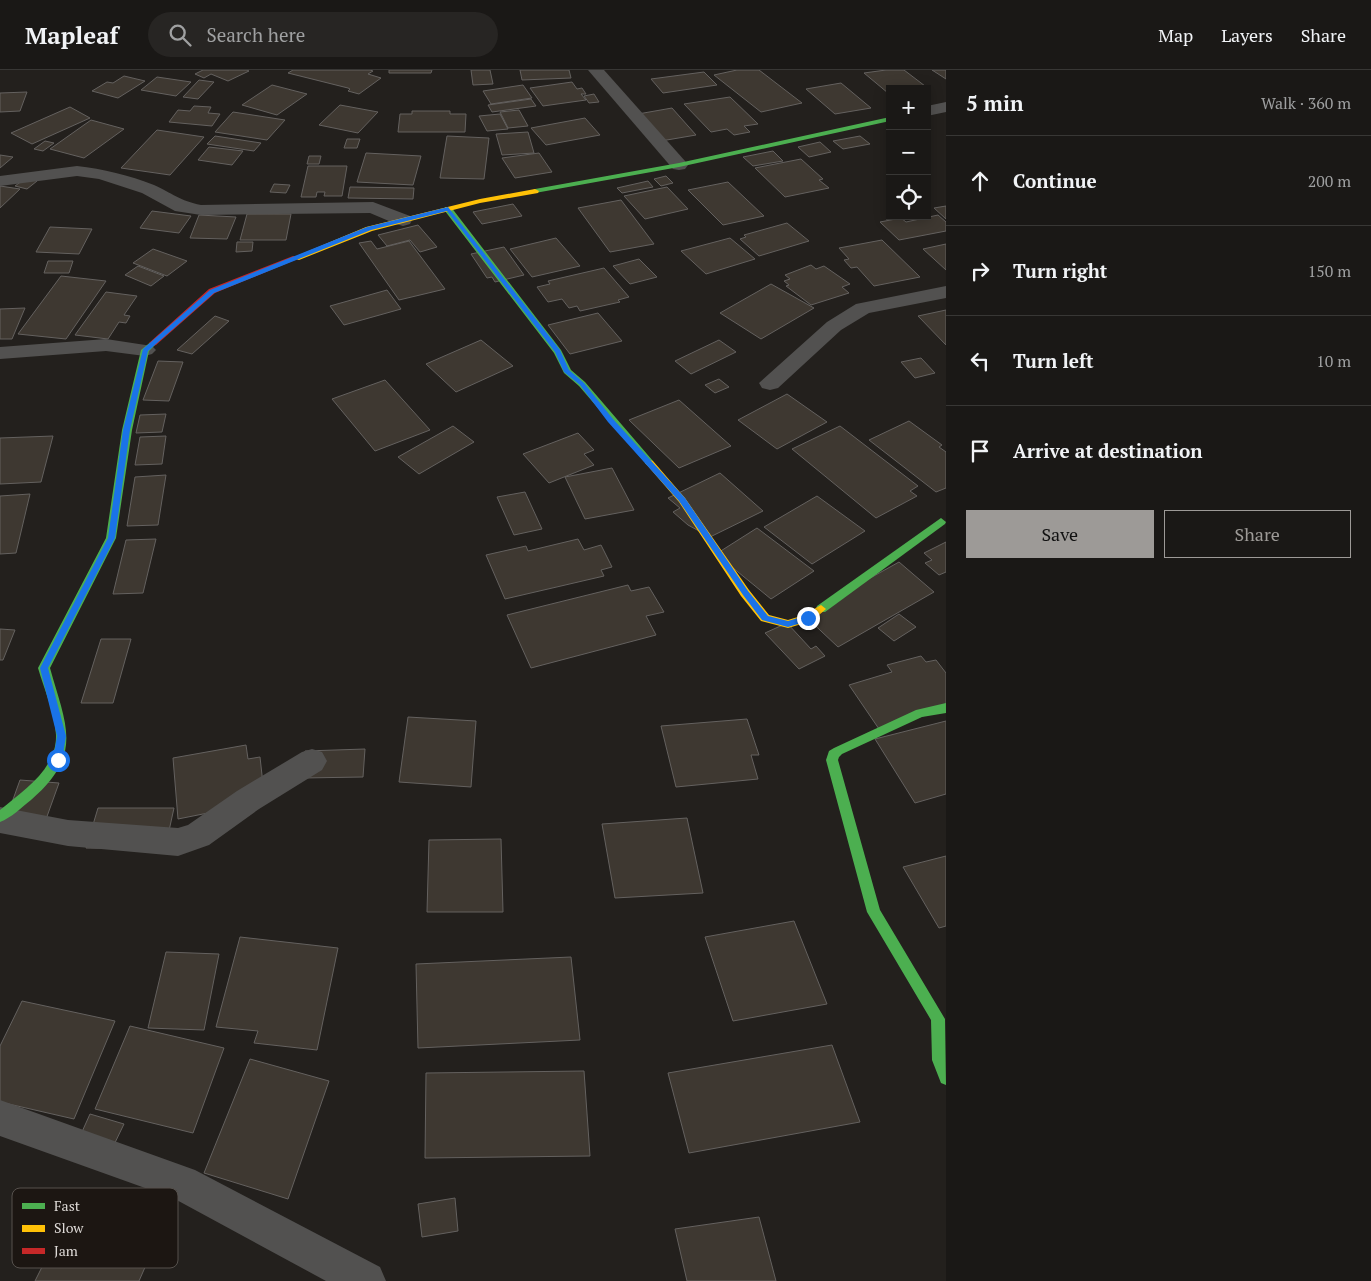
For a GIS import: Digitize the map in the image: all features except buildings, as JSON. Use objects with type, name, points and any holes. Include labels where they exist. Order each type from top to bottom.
[{"type":"street","points":[[596,70],[679,165]]},
{"type":"street","points":[[931,110],[946,107]]},
{"type":"street","points":[[0,818],[38,786],[58,760],[62,736],[44,668],[111,538],[127,430],[145,350],[212,291],[369,229],[403,220],[480,201],[679,165],[886,120]]},
{"type":"street","points":[[0,181],[76,171],[101,174],[148,189],[181,207],[201,210],[373,207],[403,220]]},
{"type":"street","points":[[448,209],[558,352],[567,371],[582,384],[611,420],[682,500],[745,593],[765,618],[788,624],[808,618],[941,522]]},
{"type":"street","points":[[770,383],[834,326],[863,308],[946,292]]},
{"type":"street","points":[[0,353],[106,345],[145,350]]},
{"type":"street","points":[[946,708],[920,713],[838,751],[833,754],[832,760],[874,912],[942,1015],[939,1060],[946,1078]]},
{"type":"street","points":[[0,818],[68,833],[178,842],[198,834],[248,800],[312,761]]},
{"type":"street","points":[[0,1118],[182,1183],[366,1281]]},
{"type":"traffic: fast","points":[[535,191],[679,165],[886,120]]},
{"type":"traffic: fast","points":[[448,209],[558,352],[567,371],[582,384],[650,463]]},
{"type":"traffic: fast","points":[[0,817],[40,784],[55,763],[60,751],[62,732],[44,668],[111,538],[127,430],[145,350],[153,343]]},
{"type":"traffic: fast","points":[[821,609],[941,522]]},
{"type":"traffic: fast","points":[[946,708],[920,713],[838,751],[833,754],[832,760],[874,912],[938,1019],[939,1060],[946,1078]]},
{"type":"traffic: slow","points":[[296,258],[369,229],[480,201],[535,191]]},
{"type":"traffic: slow","points":[[650,463],[682,500],[745,593],[765,618],[788,624],[808,618],[821,609]]},
{"type":"traffic: jam","points":[[153,343],[212,291],[296,258]]},
{"type":"route","points":[[58,760],[62,736],[44,668],[111,538],[127,430],[145,350],[212,291],[369,229],[448,209],[558,352],[567,371],[582,384],[611,420],[682,500],[745,593],[765,618],[788,624],[808,618]]}]
